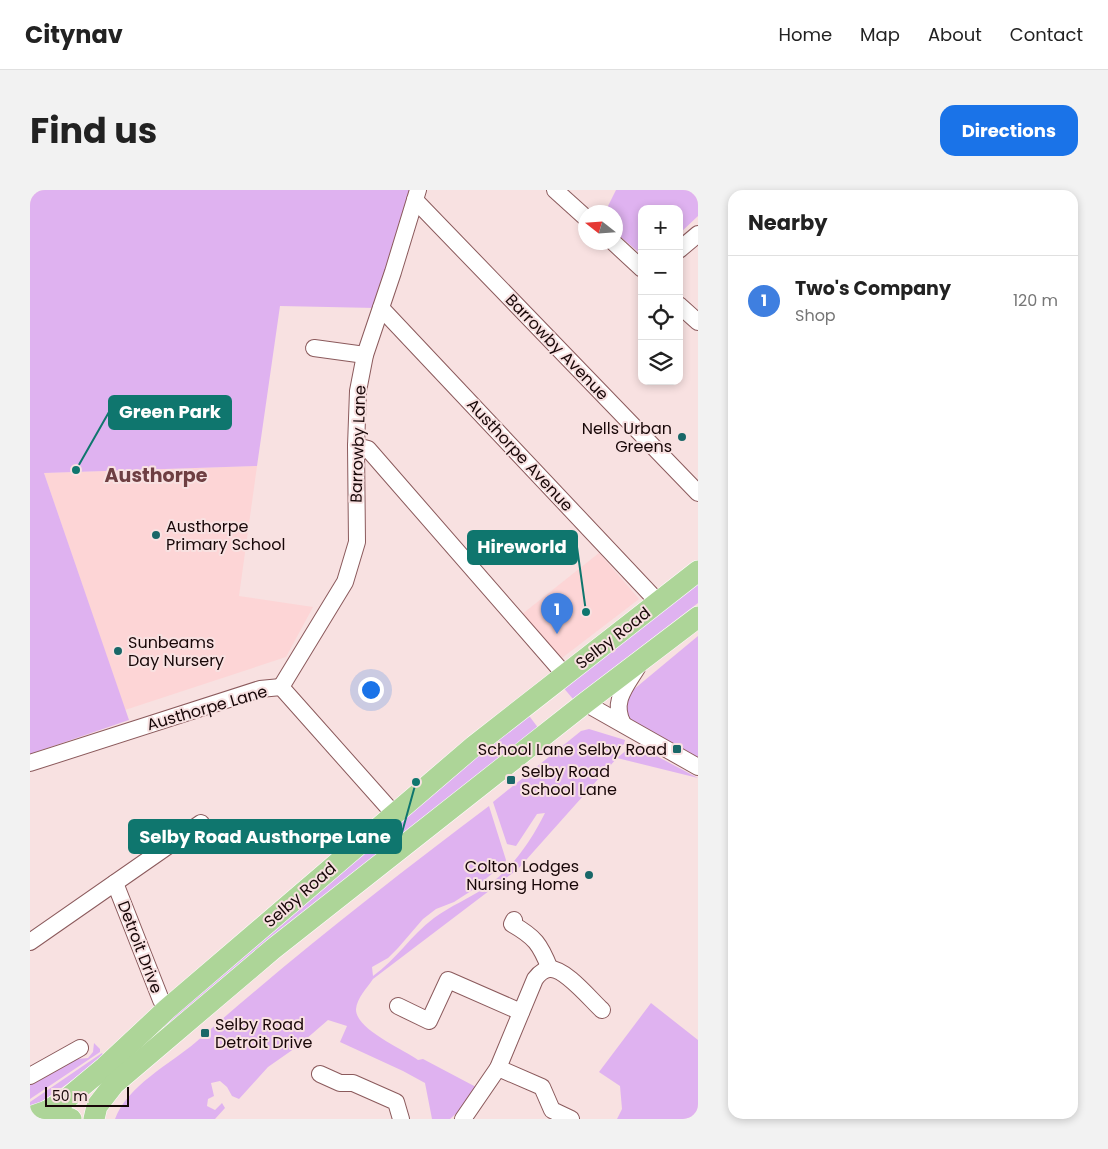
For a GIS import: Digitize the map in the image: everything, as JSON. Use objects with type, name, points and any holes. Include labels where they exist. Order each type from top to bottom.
[{"type":"main road","name":"Selby Road","points":[[38,1114],[69,1097],[106,1067],[167,1009],[474,746],[698,571]]},
{"type":"main road","name":"Selby Road","points":[[94,1119],[97,1106],[114,1084],[273,949],[585,703],[698,617]]},
{"type":"main road","points":[[38,1114],[71,1119]]},
{"type":"street","points":[[555,190],[578,211]]},
{"type":"street","name":"Barrowby Lane","points":[[281,688],[345,582],[357,542],[356,446],[358,390],[365,355],[417,195]]},
{"type":"street","name":"Barrowby Avenue","points":[[417,195],[698,493]]},
{"type":"street","points":[[683,247],[698,234]]},
{"type":"street","points":[[621,250],[638,265]]},
{"type":"street","name":"Austhorpe Avenue","points":[[381,308],[658,602]]},
{"type":"street","points":[[683,309],[698,322]]},
{"type":"street","points":[[314,348],[365,355]]},
{"type":"street","points":[[356,446],[368,449],[565,675]]},
{"type":"street","points":[[623,724],[618,715],[618,701],[643,660]]},
{"type":"street","name":"Austhorpe Lane","points":[[30,763],[260,689],[281,688],[394,814]]},
{"type":"street","points":[[585,703],[698,766]]},
{"type":"street","points":[[30,942],[202,823]]},
{"type":"street","name":"Detroit Drive","points":[[115,883],[161,1000],[167,1009]]},
{"type":"street","points":[[514,920],[512,924],[536,940],[550,968],[565,974],[601,1010]]},
{"type":"street","points":[[463,1119],[498,1068],[535,979],[539,974],[550,968]]},
{"type":"street","points":[[398,1006],[429,1021],[448,980],[521,1012]]},
{"type":"street","points":[[30,1076],[80,1048]]},
{"type":"street","points":[[498,1068],[542,1088],[552,1110],[574,1116]]},
{"type":"street","points":[[320,1074],[340,1083],[353,1083],[396,1102],[402,1119]]},
{"type":"shaded area","points":[[30,190],[412,190],[376,308],[280,306],[257,466],[44,473],[129,720],[30,754]]},
{"type":"shaded area","points":[[616,190],[698,190],[698,216],[683,230],[683,205],[638,205],[638,252],[623,239],[623,205],[608,205]]},
{"type":"shaded area","name":"Austhorpe Primary School","points":[[257,466],[239,596],[313,607],[286,657],[125,710],[44,473]]},
{"type":"shaded area","points":[[599,553],[639,599],[558,661],[521,615]]},
{"type":"shaded area","points":[[698,579],[698,603],[573,699],[562,686]]},
{"type":"shaded area","points":[[698,636],[698,760],[628,720],[622,706],[627,705],[633,690]]},
{"type":"shaded area","points":[[527,713],[539,729],[251,954],[164,1027],[160,1022]]},
{"type":"shaded area","points":[[589,729],[625,740],[624,744],[617,750],[617,758],[518,869],[373,979],[360,997],[357,1005],[358,1016],[363,1024],[381,1038],[418,1060],[423,1059],[476,1087],[459,1111],[450,1119],[432,1119],[425,1083],[340,1042],[347,1026],[328,1020],[298,1046],[268,1067],[239,1099],[232,1096],[227,1087],[220,1081],[211,1083],[214,1096],[208,1099],[207,1106],[215,1110],[222,1103],[225,1108],[215,1119],[115,1119],[129,1096],[150,1076],[196,1042],[340,921],[489,806],[506,860],[505,863],[471,891],[454,902],[436,909],[423,919],[388,958],[372,967],[373,976],[389,963],[434,918],[495,880],[520,854],[534,834],[545,813],[537,814],[516,846],[507,844],[493,802],[581,731]]},
{"type":"shaded area","points":[[634,744],[698,778],[617,758]]},
{"type":"shaded area","points":[[651,1003],[698,1040],[698,1119],[617,1119],[622,1109],[620,1086],[599,1072]]},
{"type":"shaded area","points":[[94,1043],[100,1049],[100,1052],[30,1099],[30,1082],[77,1059],[88,1058],[93,1052]]},
{"type":"shaded area","points":[[102,1053],[103,1055],[59,1090],[30,1109],[30,1102]]},
{"type":"place","name":"Nells Urban Greens","points":[[682,437]]},
{"type":"place","name":"Green Park","points":[[76,470]]},
{"type":"place","name":"Austhorpe Primary School","points":[[156,535]]},
{"type":"place","name":"Hireworld","points":[[586,612]]},
{"type":"place","name":"Two's Company","points":[[557,634]]},
{"type":"place","name":"Sunbeams Day Nursery","points":[[118,651]]},
{"type":"place","name":"School Lane Selby Road","points":[[677,749]]},
{"type":"place","name":"Selby Road School Lane","points":[[511,780]]},
{"type":"place","name":"Selby Road Austhorpe Lane","points":[[416,782]]},
{"type":"place","name":"Colton Lodges Nursing Home","points":[[589,875]]},
{"type":"place","name":"Selby Road Detroit Drive","points":[[205,1033]]},
{"type":"district","name":"Austhorpe","points":[[156,475]]}]
